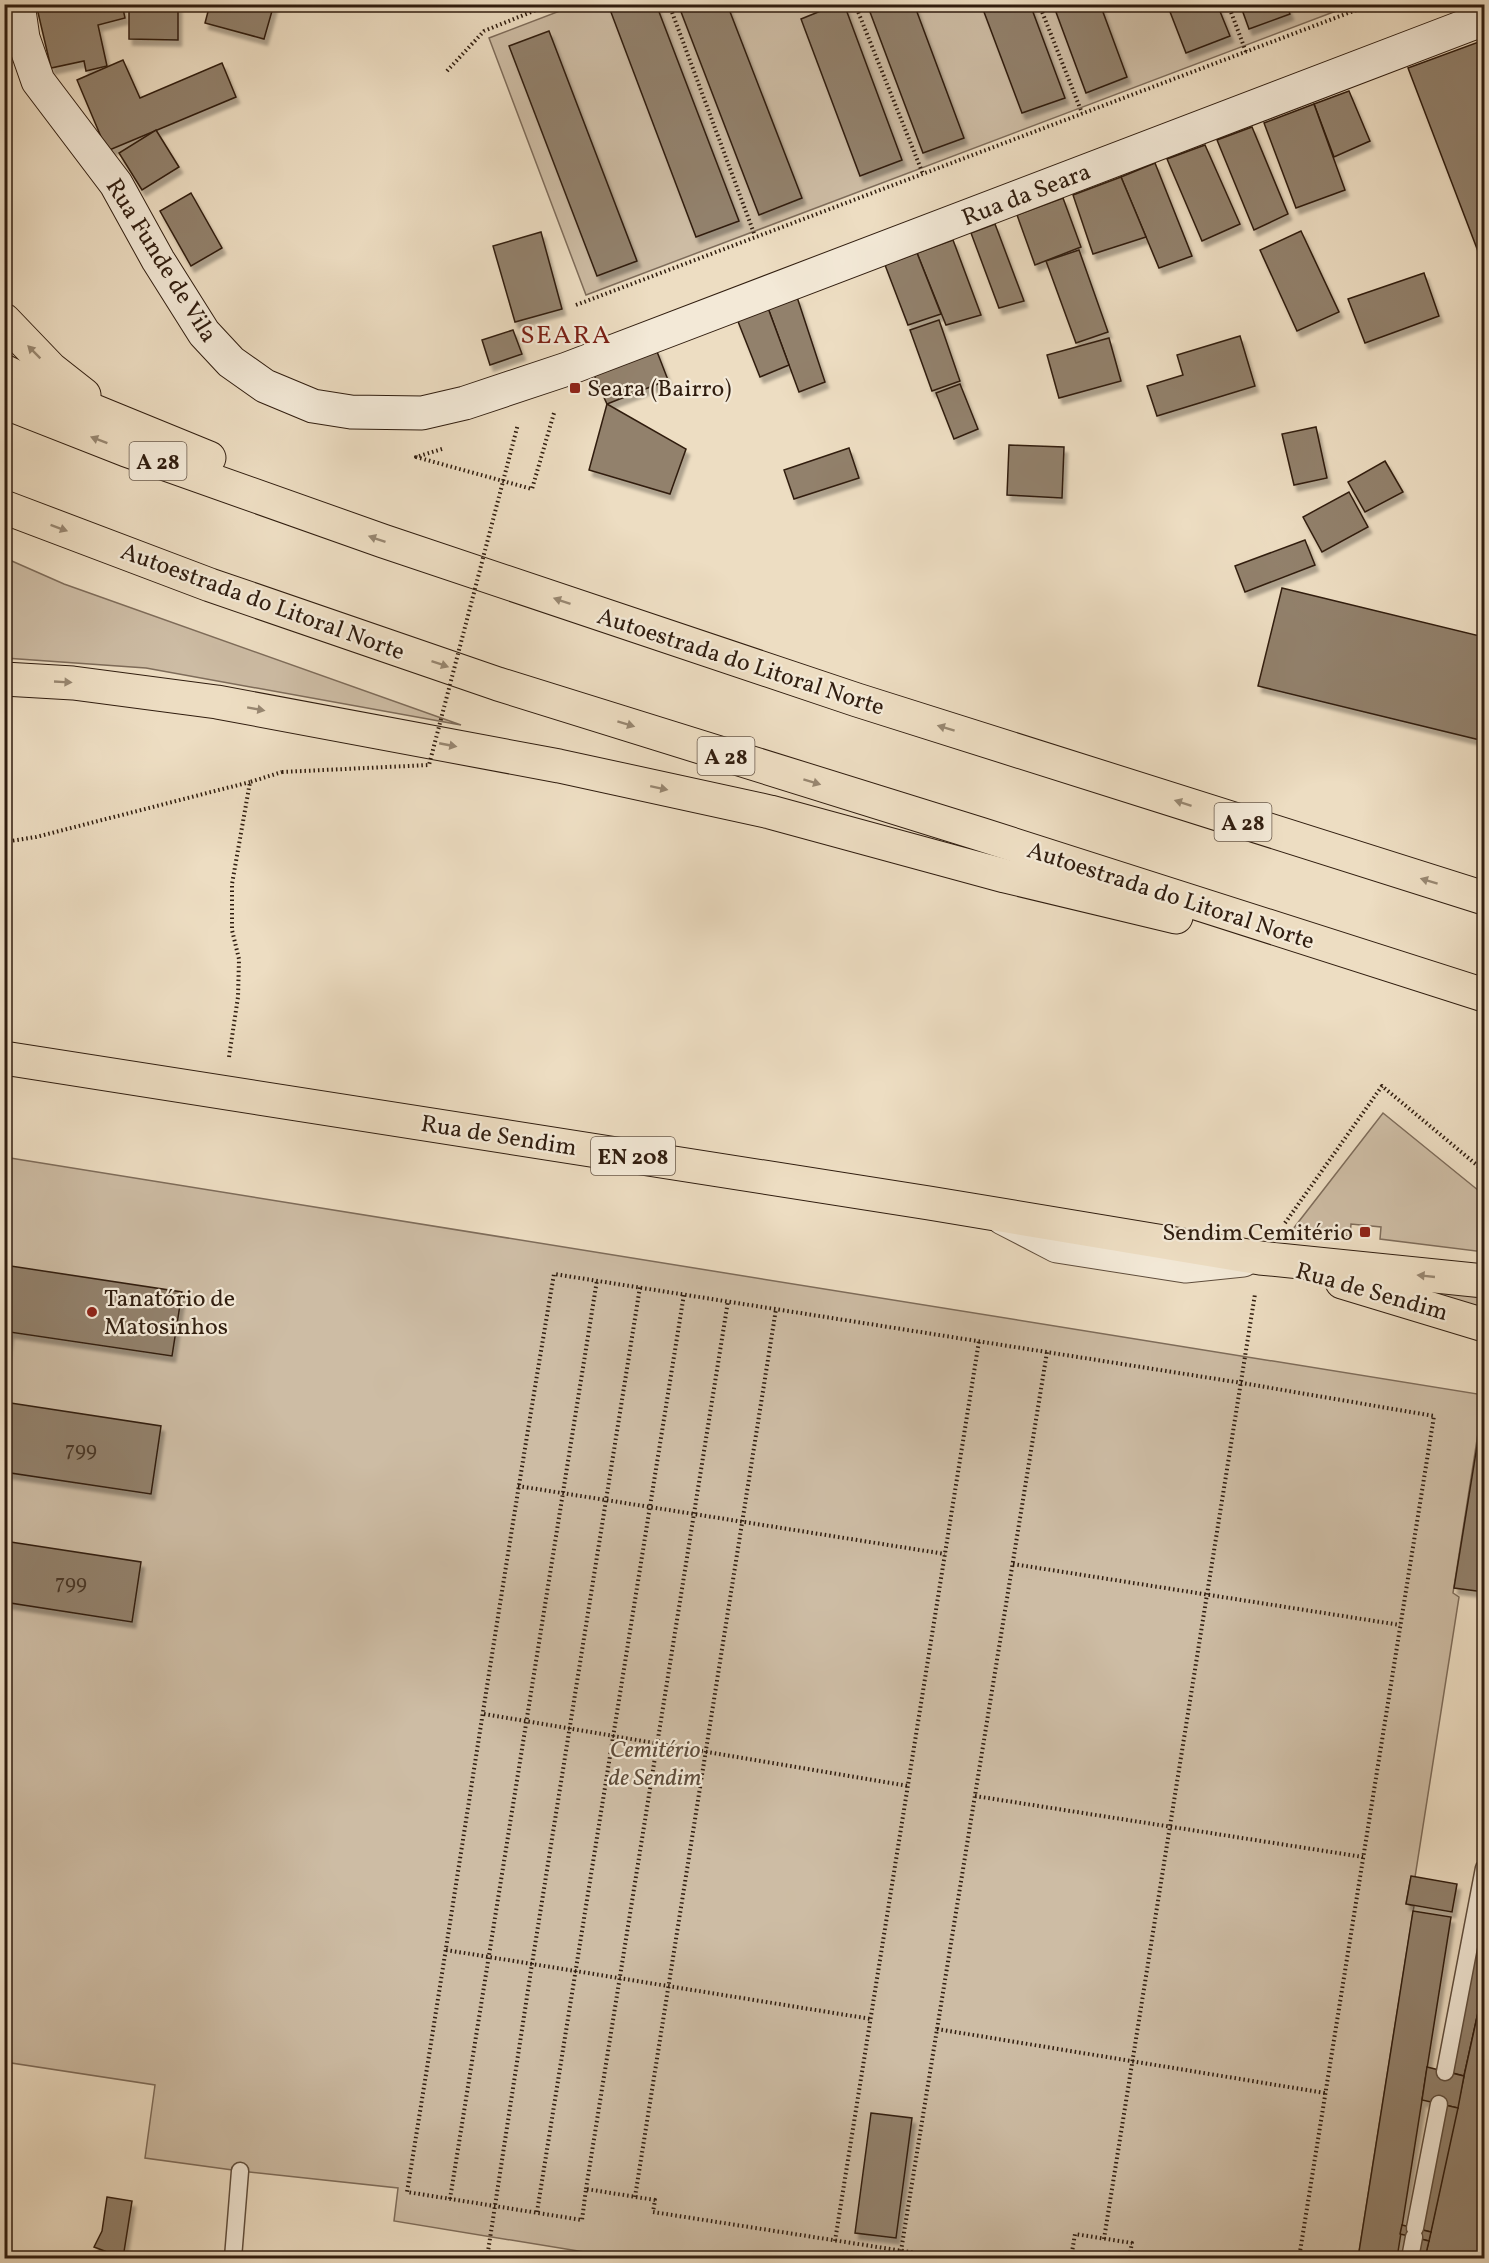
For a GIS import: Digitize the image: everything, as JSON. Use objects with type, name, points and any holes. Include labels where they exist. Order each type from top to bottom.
[{"type":"main road","points":[[4,321],[51,369],[111,416]]},
{"type":"main road","points":[[4,371],[45,391],[111,416],[216,461],[313,516]]},
{"type":"main road","name":"Autoestrada do Litoral Norte","points":[[4,402],[126,450],[313,516],[857,700],[1485,898]]},
{"type":"main road","name":"Autoestrada do Litoral Norte","points":[[4,507],[210,585],[498,684],[969,830],[1470,990]]},
{"type":"main road","points":[[4,679],[73,683],[217,702],[559,766],[770,812],[1005,876],[1470,990]]},
{"type":"main road","name":"Rua de Sendim","points":[[4,1058],[993,1213],[1260,1258],[1485,1281]]},
{"type":"main road","name":"Rua de Sendim","points":[[1260,1258],[1485,1325]]},
{"type":"street","name":"Rua Funde de Vila","points":[[18,4],[23,38],[38,81],[116,184],[158,260],[204,333],[231,362],[265,386],[313,406],[341,411],[386,414],[422,413],[465,403],[567,369]]},
{"type":"street","name":"Rua da Seara","points":[[567,369],[1485,19]]},
{"type":"lane","points":[[1446,2072],[1477,1953],[1485,1868]]},
{"type":"lane","points":[[1410,2259],[1439,2104]]},
{"type":"lane","points":[[233,2259],[240,2171]]},
{"type":"path","points":[[447,71],[484,31],[551,4]]},
{"type":"path","points":[[669,4],[755,236]]},
{"type":"path","points":[[855,4],[923,174]]},
{"type":"path","points":[[1039,4],[1082,113]]},
{"type":"path","points":[[1228,4],[1246,52]]},
{"type":"path","points":[[576,305],[1372,4]]},
{"type":"path","points":[[450,446],[417,457],[532,489],[567,369]]},
{"type":"path","points":[[4,842],[36,837],[282,772],[429,765],[518,424],[507,427]]},
{"type":"path","points":[[223,1091],[238,998],[239,959],[232,930],[232,884],[250,782]]},
{"type":"path","points":[[1104,2239],[1242,1383],[1260,1258],[1382,1086],[1485,1171]]},
{"type":"path","points":[[728,1301],[582,2220],[407,2192],[447,1950],[518,1486],[554,1274],[597,1280],[1242,1383],[1434,1416],[1299,2259]]},
{"type":"path","points":[[450,2199],[597,1280]]},
{"type":"path","points":[[487,2259],[640,1287]]},
{"type":"path","points":[[537,2212],[684,1294]]},
{"type":"path","points":[[635,2197],[776,1309]]},
{"type":"path","points":[[835,2241],[979,1341]]},
{"type":"path","points":[[901,2251],[1047,1352]]},
{"type":"path","points":[[518,1486],[945,1554]]},
{"type":"path","points":[[1013,1564],[1400,1625]]},
{"type":"path","points":[[484,1714],[908,1786]]},
{"type":"path","points":[[975,1796],[1363,1857]]},
{"type":"path","points":[[447,1950],[871,2019]]},
{"type":"path","points":[[937,2029],[1325,2093]]},
{"type":"path","points":[[586,2189],[655,2200],[653,2212],[948,2259]]},
{"type":"path","points":[[1071,2259],[1075,2234],[1132,2243],[1129,2259]]},
{"type":"green space","points":[[578,4],[1352,5],[586,295],[489,38]]},
{"type":"green space","points":[[5,558],[64,584],[461,725],[146,668],[5,658]]},
{"type":"green space","points":[[1383,1113],[1484,1195],[1484,1252],[1380,1239],[1381,1227],[1351,1224],[1350,1236],[1293,1229]]},
{"type":"green space","name":"Cemitério de Sendim","points":[[4,1157],[1484,1395],[1453,1593],[1459,1597],[1415,1877],[1411,1877],[1406,1904],[1414,1906],[1358,2258],[621,2258],[394,2221],[398,2188],[145,2158],[155,2085],[5,2062]]},
{"type":"green space","points":[[1338,1275],[1484,1296],[1484,1315]]},
{"type":"building","points":[[36,4],[122,4],[125,18],[98,25],[107,66],[86,71],[84,61],[51,68]]},
{"type":"building","points":[[129,4],[178,4],[178,40],[129,39]]},
{"type":"building","points":[[210,4],[274,4],[264,39],[205,23]]},
{"type":"building","points":[[616,4],[656,4],[739,221],[696,237],[609,7]]},
{"type":"building","points":[[678,4],[727,4],[802,198],[759,215]]},
{"type":"building","points":[[838,4],[844,4],[902,160],[860,176],[801,19]]},
{"type":"building","points":[[867,4],[914,4],[964,138],[923,153]]},
{"type":"building","points":[[981,4],[1030,4],[1065,98],[1022,113]]},
{"type":"building","points":[[1053,4],[1100,4],[1127,77],[1086,93]]},
{"type":"building","points":[[1167,4],[1217,4],[1230,36],[1186,53]]},
{"type":"building","points":[[1240,4],[1286,4],[1290,14],[1249,29]]},
{"type":"building","points":[[549,31],[637,261],[597,276],[509,46]]},
{"type":"building","points":[[1484,40],[1484,267],[1408,68]]},
{"type":"building","points":[[123,60],[140,98],[222,63],[236,97],[107,151],[77,80]]},
{"type":"building","points":[[1349,91],[1370,141],[1334,157],[1314,104]]},
{"type":"building","points":[[1314,104],[1345,190],[1296,208],[1264,123]]},
{"type":"building","points":[[1252,127],[1288,214],[1254,230],[1217,140]]},
{"type":"building","points":[[156,130],[179,167],[142,190],[119,153]]},
{"type":"building","points":[[1205,145],[1240,224],[1202,241],[1167,159]]},
{"type":"building","points":[[1155,163],[1192,256],[1159,268],[1121,177]]},
{"type":"building","points":[[1121,177],[1146,237],[1093,254],[1073,195]]},
{"type":"building","points":[[191,193],[222,248],[191,266],[160,211]]},
{"type":"building","points":[[1063,198],[1081,247],[1035,265],[1017,215]]},
{"type":"building","points":[[995,224],[1024,301],[999,308],[971,233]]},
{"type":"building","points":[[1301,231],[1339,312],[1297,331],[1260,250]]},
{"type":"building","points":[[541,232],[562,309],[515,322],[493,246]]},
{"type":"building","points":[[953,240],[981,315],[946,325],[917,253]]},
{"type":"building","points":[[1079,250],[1108,332],[1076,343],[1046,261]]},
{"type":"building","points":[[917,253],[941,314],[908,325],[885,265]]},
{"type":"building","points":[[1424,273],[1439,316],[1365,343],[1348,299]]},
{"type":"building","points":[[797,297],[825,382],[799,392],[768,308]]},
{"type":"building","points":[[768,308],[789,365],[760,377],[737,319]]},
{"type":"building","points":[[939,320],[960,381],[932,391],[910,330]]},
{"type":"building","points":[[513,330],[522,354],[490,365],[482,340]]},
{"type":"building","points":[[1240,336],[1255,386],[1157,416],[1147,386],[1183,375],[1177,355]]},
{"type":"building","points":[[1109,338],[1121,381],[1059,398],[1047,355]]},
{"type":"building","points":[[656,349],[668,380],[607,404],[593,373]]},
{"type":"building","points":[[960,384],[978,429],[954,439],[936,393]]},
{"type":"building","points":[[607,404],[686,449],[670,494],[589,470]]},
{"type":"building","points":[[1316,427],[1327,478],[1294,485],[1282,434]]},
{"type":"building","points":[[1009,445],[1064,447],[1062,498],[1007,495]]},
{"type":"building","points":[[849,448],[859,478],[794,499],[784,470]]},
{"type":"building","points":[[1385,461],[1403,492],[1365,512],[1348,482]]},
{"type":"building","points":[[1349,492],[1368,527],[1322,552],[1303,517]]},
{"type":"building","points":[[1305,540],[1315,565],[1245,592],[1235,566]]},
{"type":"building","points":[[1282,588],[1484,637],[1484,741],[1258,686]]},
{"type":"building","name":"Tanatório de Matosinhos","points":[[4,1265],[182,1292],[172,1356],[10,1332],[4,1365]]},
{"type":"building","points":[[4,1402],[161,1426],[151,1494],[4,1472]]},
{"type":"building","points":[[1484,1403],[1484,1592],[1454,1588]]},
{"type":"building","points":[[4,1541],[141,1562],[132,1622],[4,1602]]},
{"type":"building","points":[[1411,1876],[1457,1884],[1452,1912],[1406,1904]]},
{"type":"building","points":[[1484,1905],[1484,1985],[1464,2076],[1449,2072]]},
{"type":"building","points":[[1413,1911],[1451,1917],[1397,2258],[1358,2258]]},
{"type":"building","points":[[1484,1985],[1484,2258],[1425,2258],[1464,2076]]},
{"type":"building","points":[[1427,2067],[1464,2076],[1458,2108],[1422,2100]]},
{"type":"building","points":[[1445,2105],[1458,2108],[1431,2232],[1419,2229]]},
{"type":"building","points":[[871,2113],[912,2118],[896,2238],[855,2233]]},
{"type":"building","points":[[107,2197],[132,2201],[123,2258],[94,2247],[102,2231]]},
{"type":"building","points":[[1402,2225],[1431,2232],[1429,2241],[1400,2234]]},
{"type":"building","points":[[1417,2238],[1429,2241],[1425,2258],[1413,2258]]},
{"type":"place","name":"Seara (Bairro)","points":[[575,388]]},
{"type":"place","name":"Sendim Cemitério","points":[[1365,1232]]},
{"type":"place","name":"Tanatório de Matosinhos","points":[[92,1312]]},
{"type":"district","name":"SEARA","points":[[566,334]]}]
